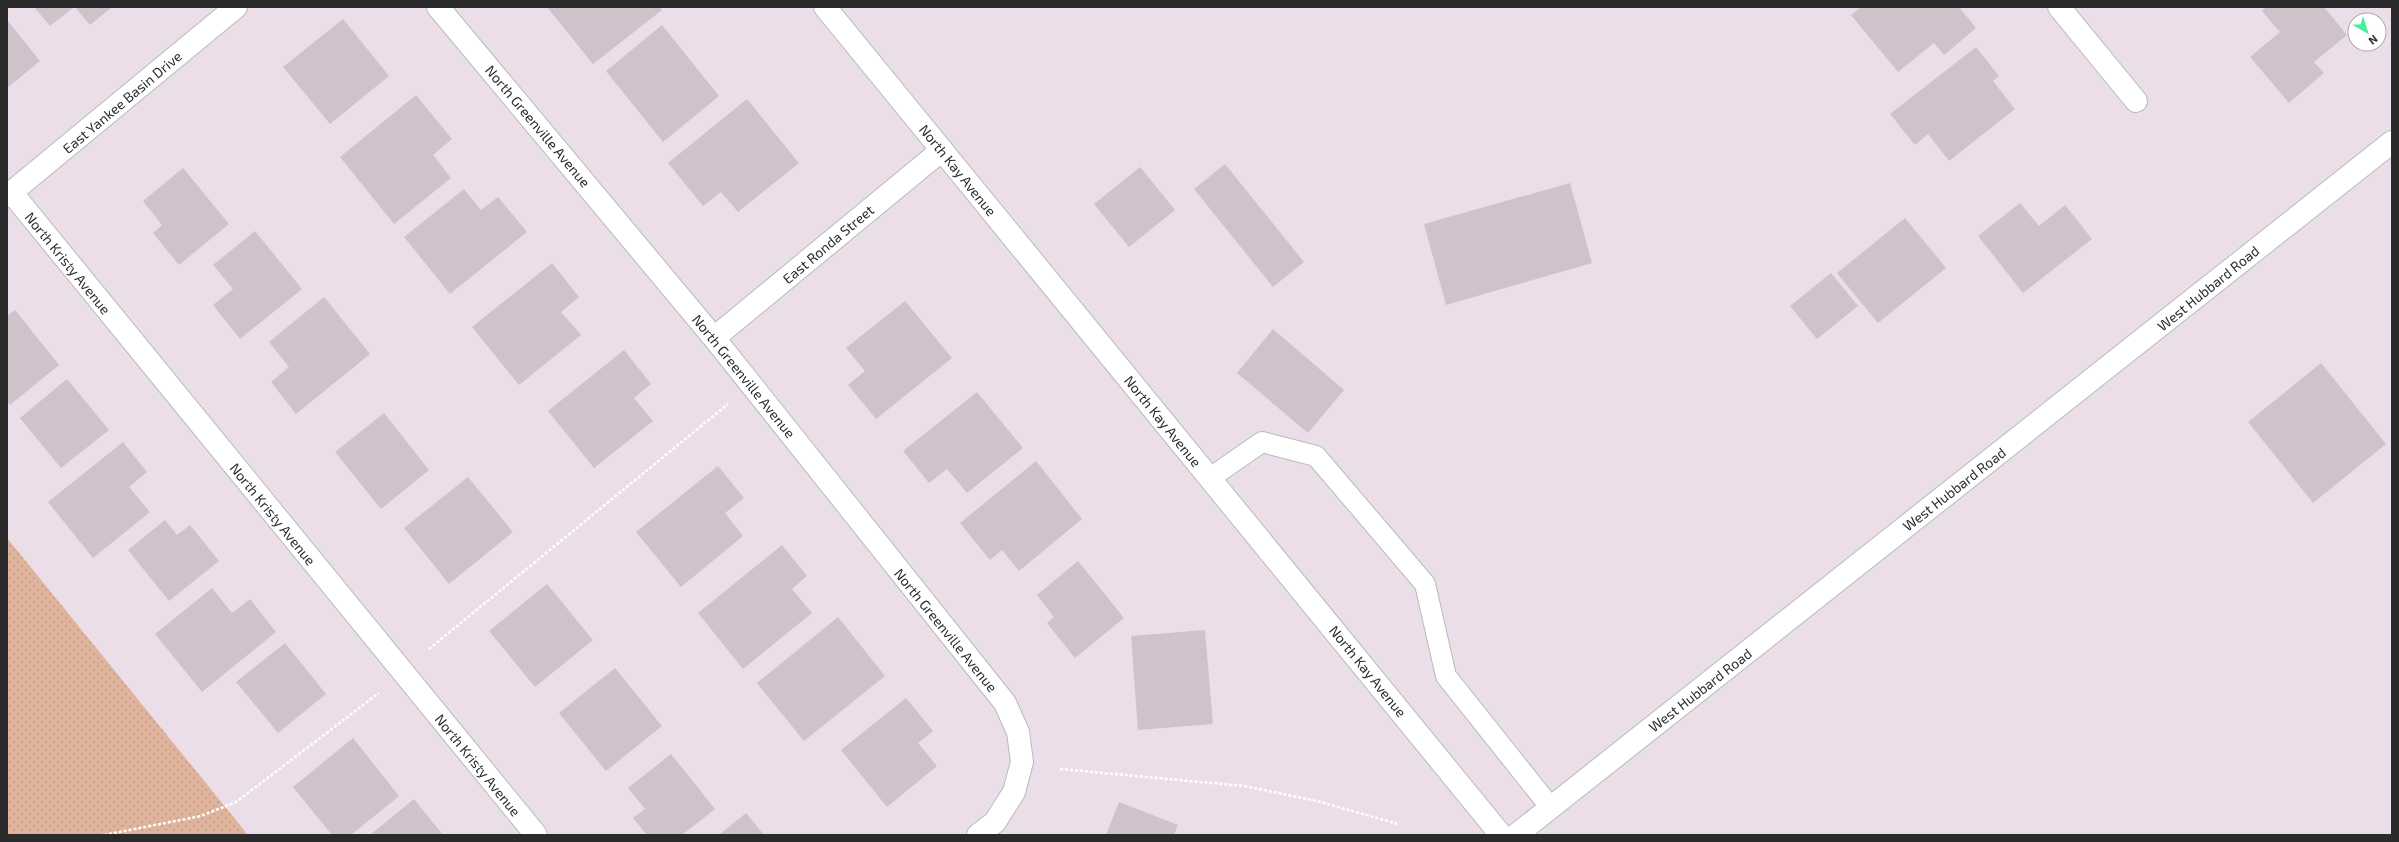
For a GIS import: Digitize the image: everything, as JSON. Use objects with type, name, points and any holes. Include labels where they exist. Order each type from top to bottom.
[{"type":"street","name":"East Yankee Basin Drive","points":[[9,195],[236,7]]},
{"type":"street","name":"North Greenville Avenue","points":[[438,7],[714,338],[1005,703],[1018,732],[1022,762],[1014,792],[995,822],[978,835]]},
{"type":"street","name":"North Kay Avenue","points":[[825,7],[1501,835]]},
{"type":"street","points":[[2059,7],[2136,101]]},
{"type":"street","name":"West Hubbard Road","points":[[1516,835],[2392,142]]},
{"type":"street","name":"East Ronda Street","points":[[714,338],[942,150]]},
{"type":"street","name":"North Kristy Avenue","points":[[9,195],[536,835]]},
{"type":"lane","points":[[1210,478],[1262,442],[1316,456],[1425,584],[1446,676],[1551,808]]},
{"type":"path","points":[[429,649],[728,404]]},
{"type":"path","points":[[104,835],[201,816],[236,802],[385,689]]},
{"type":"path","points":[[1060,769],[1244,786],[1317,801],[1398,824]]},
{"type":"shaded area","points":[[7,538],[248,835],[7,835]]},
{"type":"building","points":[[34,7],[74,7],[50,26]]},
{"type":"building","points":[[75,7],[112,7],[90,25]]},
{"type":"building","points":[[547,7],[659,7],[662,10],[593,64]]},
{"type":"building","points":[[1861,7],[1959,7],[1976,28],[1944,55],[1934,43],[1898,72],[1851,15]]},
{"type":"building","points":[[2266,7],[2324,7],[2347,35],[2314,62],[2324,73],[2289,103],[2250,57],[2280,32],[2262,11]]},
{"type":"building","points":[[343,19],[389,76],[330,124],[283,67]]},
{"type":"building","points":[[7,20],[40,61],[7,88]]},
{"type":"building","points":[[662,25],[719,96],[663,142],[606,71]]},
{"type":"building","points":[[1976,47],[1999,76],[1993,81],[2015,109],[1949,161],[1928,134],[1915,145],[1890,114]]},
{"type":"building","points":[[416,95],[452,139],[433,155],[451,178],[394,224],[340,157]]},
{"type":"building","points":[[747,99],[799,163],[738,212],[721,192],[703,206],[668,163]]},
{"type":"building","points":[[1225,164],[1304,262],[1273,287],[1194,189]]},
{"type":"building","points":[[1140,167],[1175,210],[1129,247],[1094,204]]},
{"type":"building","points":[[183,168],[229,224],[179,265],[153,233],[162,225],[143,201]]},
{"type":"building","points":[[1570,183],[1592,263],[1446,305],[1424,224]]},
{"type":"building","points":[[464,189],[481,210],[498,197],[527,232],[450,294],[404,237]]},
{"type":"building","points":[[2020,203],[2039,226],[2065,205],[2092,239],[2023,293],[1978,236]]},
{"type":"building","points":[[1905,218],[1946,268],[1878,323],[1837,273]]},
{"type":"building","points":[[255,231],[302,289],[240,339],[213,305],[233,289],[213,265]]},
{"type":"building","points":[[552,263],[579,297],[561,312],[581,335],[519,385],[472,327]]},
{"type":"building","points":[[1831,273],[1858,306],[1817,339],[1790,306]]},
{"type":"building","points":[[324,297],[370,354],[296,414],[271,382],[289,367],[269,342]]},
{"type":"building","points":[[905,301],[952,358],[876,419],[848,385],[865,371],[846,348]]},
{"type":"building","points":[[15,310],[59,365],[10,405],[7,401],[7,316]]},
{"type":"building","points":[[1273,329],[1344,390],[1308,433],[1237,373]]},
{"type":"building","points":[[624,350],[651,384],[634,398],[653,421],[594,468],[548,411]]},
{"type":"building","points":[[2321,363],[2386,444],[2313,503],[2248,422]]},
{"type":"building","points":[[67,379],[109,430],[61,468],[20,418]]},
{"type":"building","points":[[977,392],[1023,448],[967,493],[947,469],[929,483],[903,451]]},
{"type":"building","points":[[384,413],[429,470],[381,509],[335,452]]},
{"type":"building","points":[[123,442],[147,472],[129,487],[150,512],[93,558],[48,502]]},
{"type":"building","points":[[1036,461],[1082,519],[1019,571],[1002,550],[990,560],[960,523]]},
{"type":"building","points":[[718,466],[744,498],[725,513],[743,536],[681,587],[636,532]]},
{"type":"building","points":[[468,477],[513,532],[449,584],[404,528]]},
{"type":"building","points":[[165,520],[177,535],[190,525],[219,561],[169,601],[128,550]]},
{"type":"building","points":[[782,545],[807,576],[792,589],[812,613],[743,669],[698,613]]},
{"type":"building","points":[[1078,561],[1124,618],[1075,658],[1047,623],[1054,617],[1037,595]]},
{"type":"building","points":[[547,584],[593,640],[535,687],[489,631]]},
{"type":"building","points":[[212,588],[232,613],[250,599],[276,632],[202,692],[155,634]]},
{"type":"building","points":[[838,617],[885,676],[804,741],[757,683]]},
{"type":"building","points":[[1205,630],[1213,724],[1138,730],[1131,636]]},
{"type":"building","points":[[285,643],[326,694],[278,733],[236,682]]},
{"type":"building","points":[[615,668],[662,726],[606,771],[559,713]]},
{"type":"building","points":[[906,698],[933,731],[918,743],[937,766],[887,807],[841,750]]},
{"type":"building","points":[[353,738],[399,796],[351,835],[332,835],[293,787]]},
{"type":"building","points":[[671,754],[715,809],[682,835],[647,835],[633,818],[645,809],[628,788]]},
{"type":"building","points":[[414,799],[443,835],[370,835]]},
{"type":"building","points":[[1119,802],[1178,825],[1174,835],[1106,835]]},
{"type":"building","points":[[746,813],[764,835],[719,835]]}]
